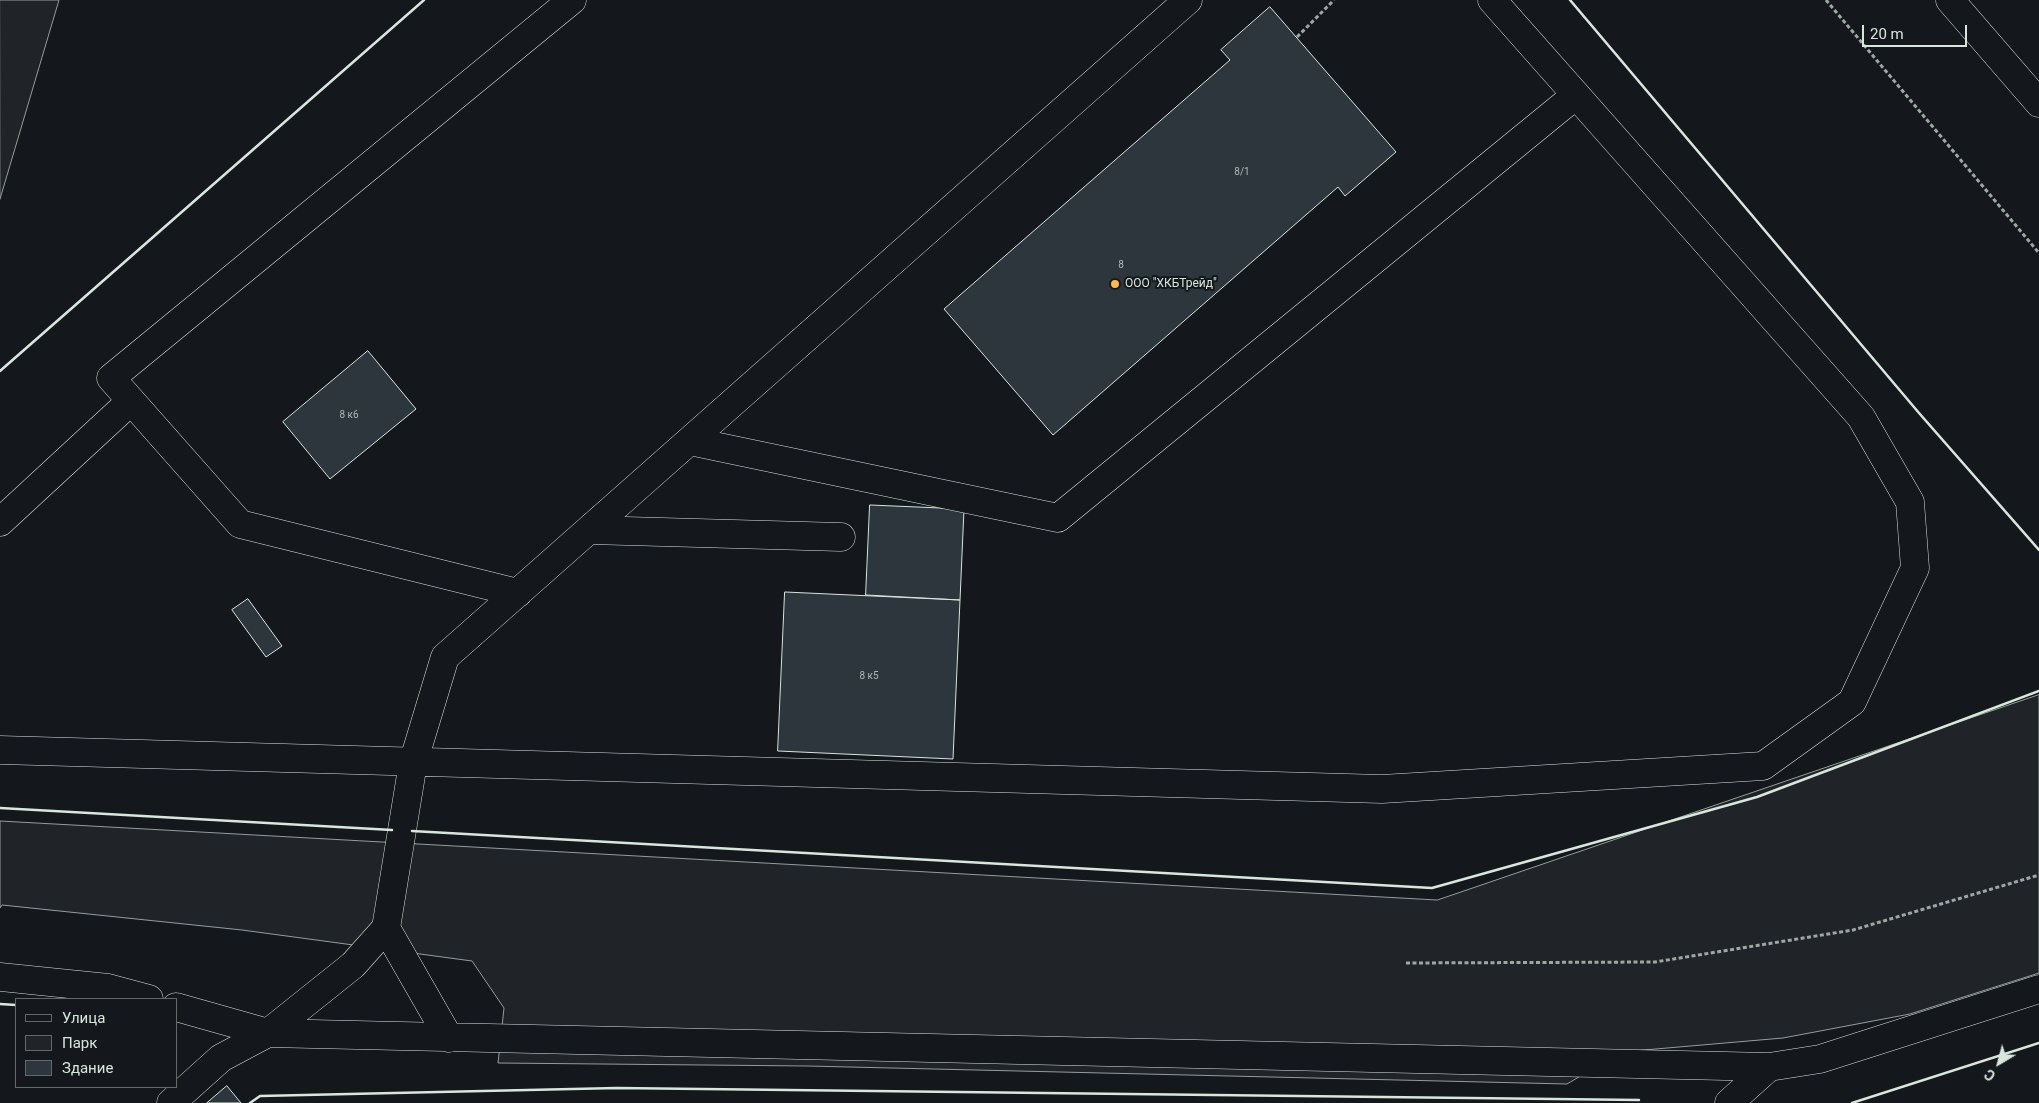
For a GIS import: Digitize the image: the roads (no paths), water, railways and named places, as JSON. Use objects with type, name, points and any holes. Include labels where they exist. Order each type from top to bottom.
[{"type":"street","points":[[518,593],[240,524],[111,378],[572,0]]},
{"type":"street","points":[[171,1103],[221,1058],[268,1033],[353,965],[386,928],[414,763],[446,657],[1188,0]]},
{"type":"street","points":[[0,750],[1382,789],[1763,766],[1852,702],[1915,568],[1910,502],[1861,416],[1492,0]]},
{"type":"street","points":[[1950,0],[2039,103]]},
{"type":"street","points":[[690,441],[1058,518],[1576,95]]},
{"type":"street","points":[[0,522],[131,401]]},
{"type":"street","points":[[590,530],[841,538]]},
{"type":"street","points":[[386,928],[449,1038]]},
{"type":"street","points":[[0,977],[108,988],[145,998]]},
{"type":"street","points":[[178,1008],[268,1033],[1769,1067],[1820,1059],[2039,989]]},
{"type":"street","points":[[1745,1098],[1769,1067]]},
{"type":"place","name":"ООО \"ХКБТрейд\"","points":[[1115,284]]}]
